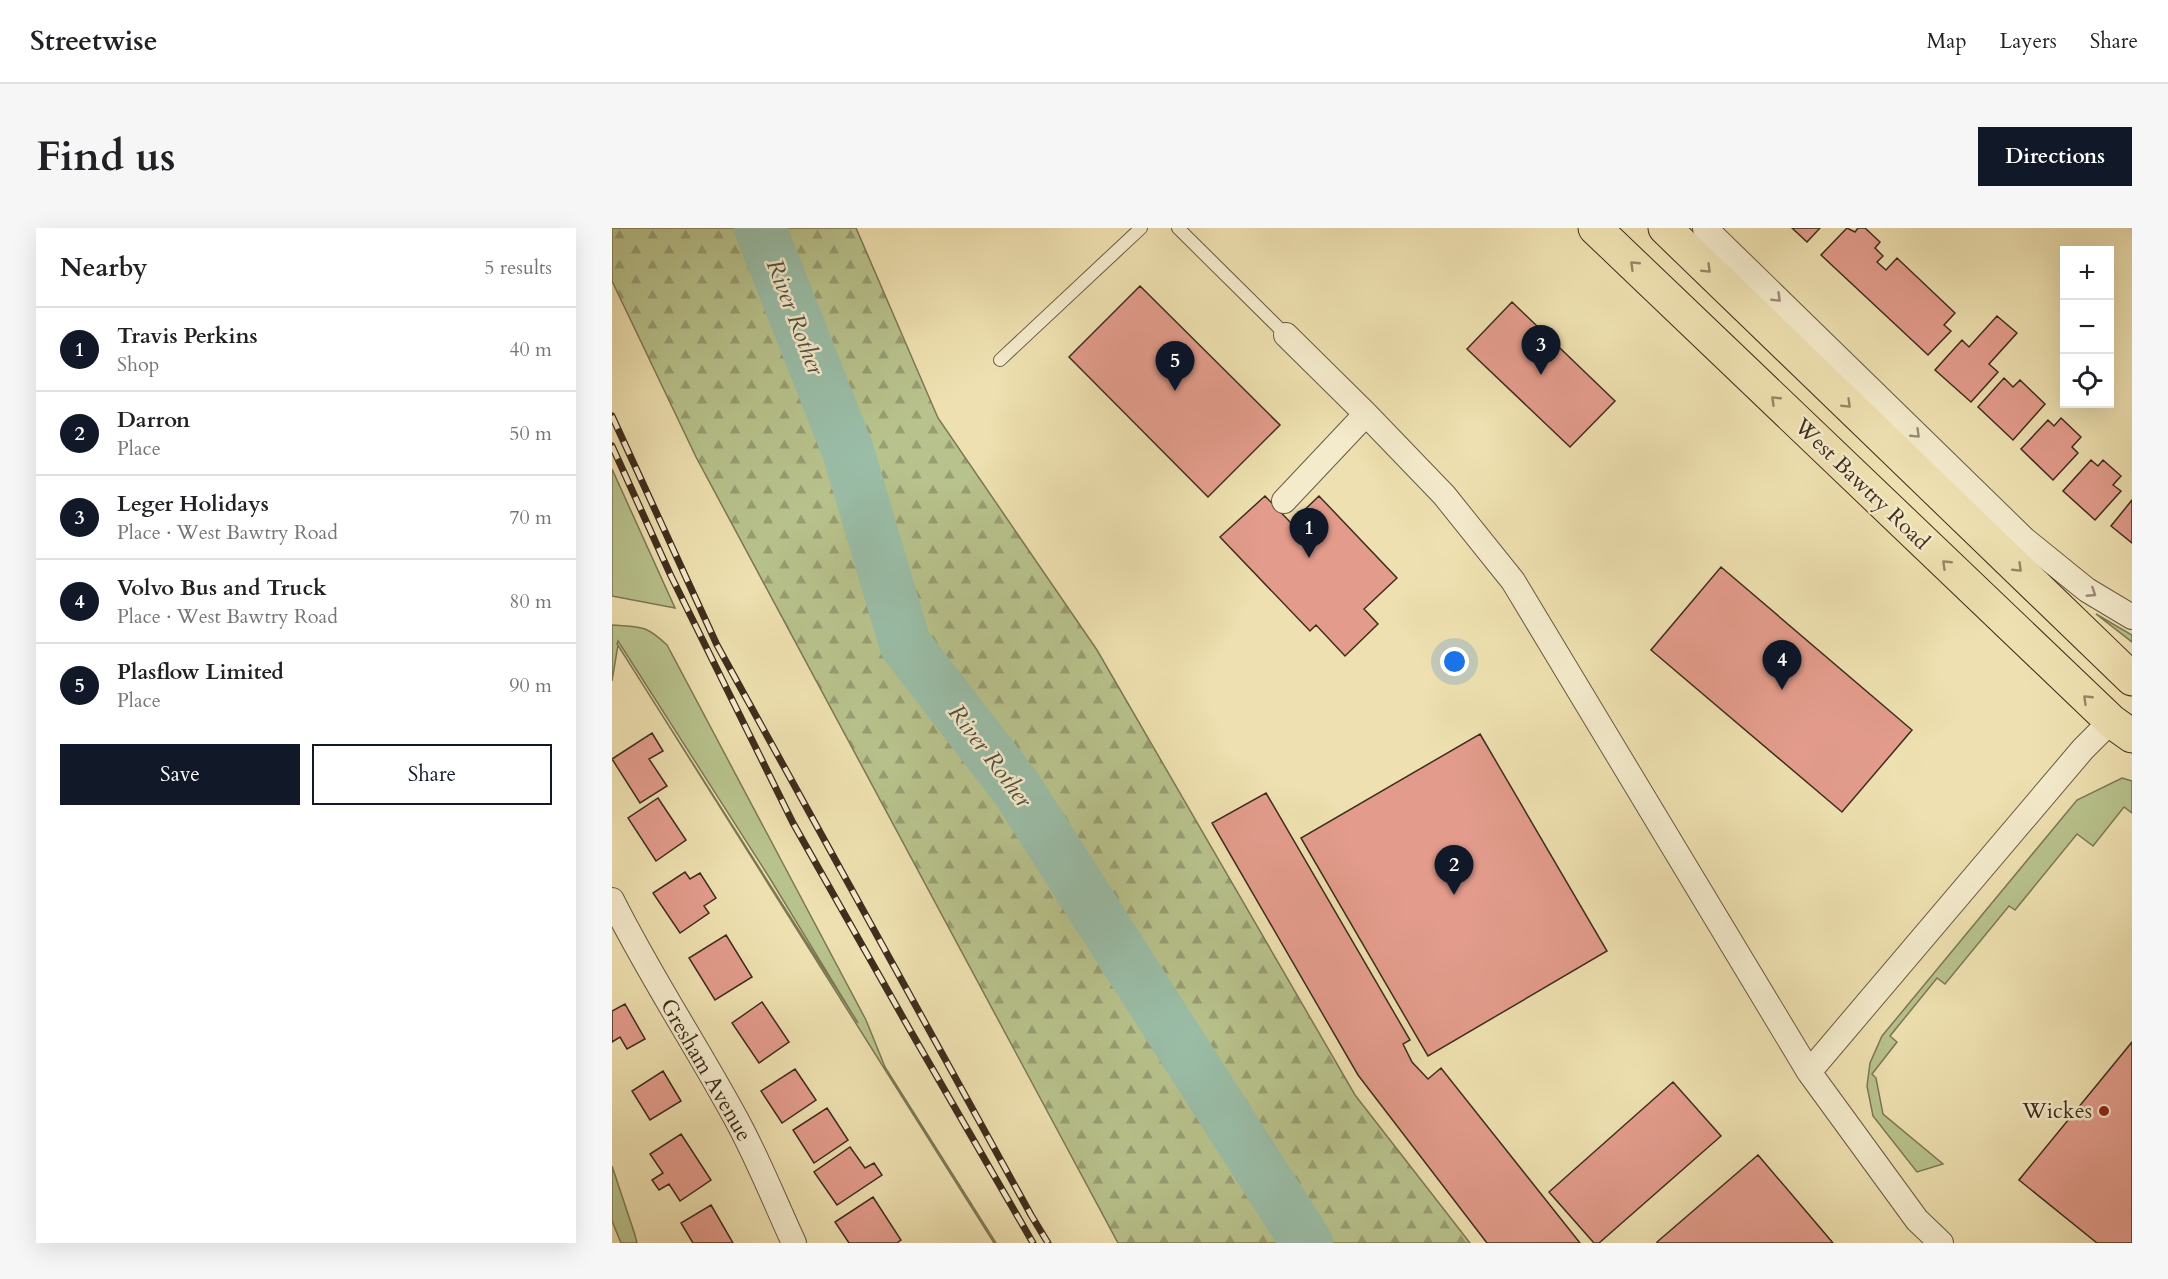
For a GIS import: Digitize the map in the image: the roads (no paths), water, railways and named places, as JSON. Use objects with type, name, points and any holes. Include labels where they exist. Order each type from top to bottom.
[{"type":"main road","name":"West Bawtry Road","points":[[1595,228],[2121,728]]},
{"type":"main road","points":[[1665,228],[2132,679]]},
{"type":"street","points":[[1705,228],[2024,539],[2087,590],[2132,617]]},
{"type":"street","points":[[1286,335],[1444,495],[1513,581],[1809,1072],[1917,1220],[1941,1243]]},
{"type":"street","points":[[1284,501],[1366,414]]},
{"type":"street","points":[[1809,1072],[2083,749],[2121,728]]},
{"type":"street","name":"Gresham Avenue","points":[[612,900],[640,954],[734,1114],[794,1243]]},
{"type":"lane","points":[[1000,360],[1141,228]]},
{"type":"lane","points":[[1178,228],[1286,335]]},
{"type":"waterway","name":"River Rother","points":[[760,228],[848,451],[905,644],[1017,789],[1307,1243]]},
{"type":"railway","points":[[612,416],[717,645],[1048,1243]]},
{"type":"railway","points":[[612,446],[671,576],[793,823],[1033,1243]]},
{"type":"place","name":"Leger Holidays","points":[[1541,375]]},
{"type":"place","name":"Plasflow Limited","points":[[1175,391]]},
{"type":"place","name":"Travis Perkins","points":[[1309,558]]},
{"type":"place","name":"Volvo Bus and Truck","points":[[1782,690]]},
{"type":"place","name":"Darron","points":[[1454,895]]},
{"type":"place","name":"Wickes","points":[[2104,1111]]}]
